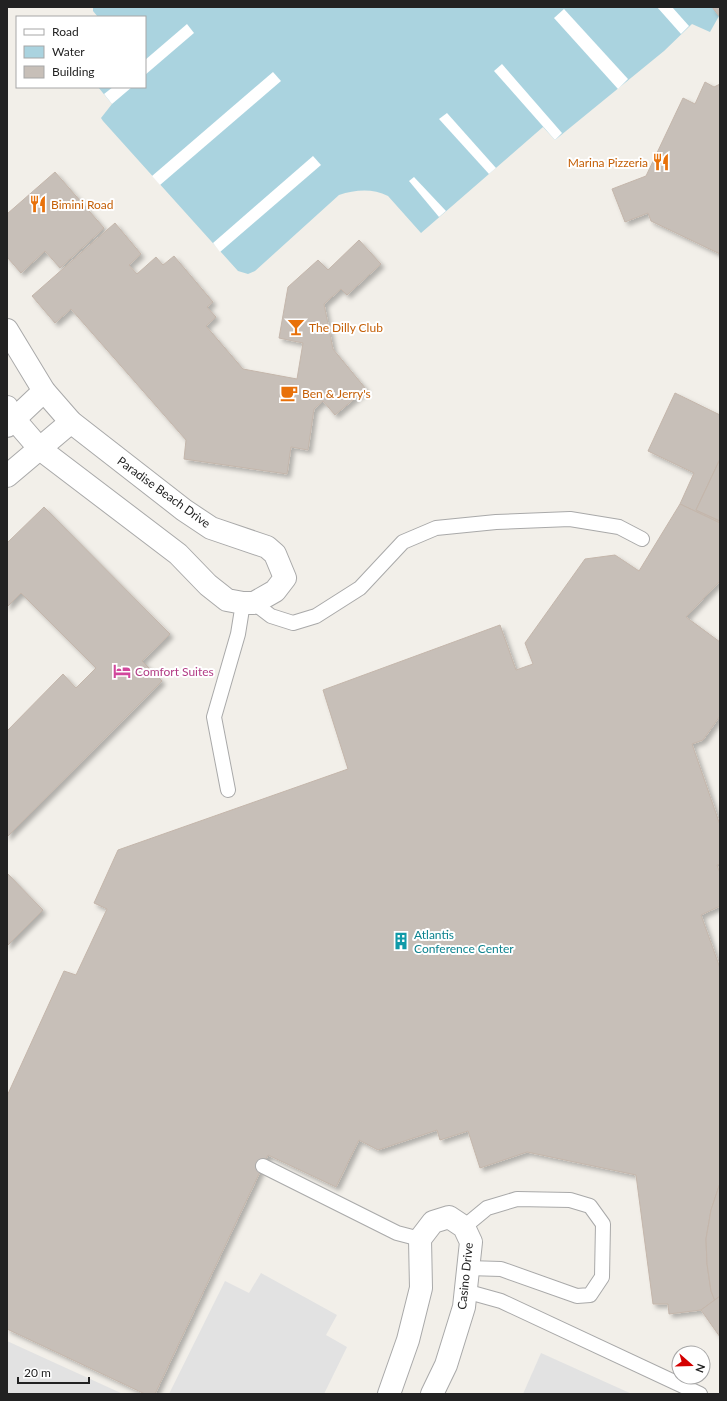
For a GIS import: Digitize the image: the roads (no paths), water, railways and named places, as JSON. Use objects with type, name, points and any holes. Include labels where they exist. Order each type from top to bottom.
[{"type":"street","name":"Paradise Beach Drive","points":[[7,330],[44,391],[71,422],[184,510],[211,528],[268,547],[276,554],[285,578],[275,590],[249,603]]},
{"type":"street","points":[[44,391],[9,417],[40,449],[178,554],[208,585],[227,600],[249,603]]},
{"type":"street","points":[[7,476],[71,422]]},
{"type":"street","name":"Casino Drive","points":[[420,1239],[433,1222],[449,1217],[464,1227],[471,1242],[464,1306],[446,1365],[432,1394]]},
{"type":"street","points":[[389,1394],[408,1340],[421,1288],[420,1239]]},
{"type":"lane","points":[[228,790],[214,717],[238,634],[249,603],[271,616],[293,623],[316,616],[360,588],[403,542],[436,528],[496,522],[570,519],[619,527],[642,539]]},
{"type":"lane","points":[[263,1166],[397,1232],[420,1239]]},
{"type":"lane","points":[[464,1227],[487,1208],[517,1199],[570,1200],[590,1206],[603,1224],[602,1278],[590,1295],[577,1296],[501,1269],[468,1268]]},
{"type":"lane","points":[[465,1291],[501,1301],[700,1394]]},
{"type":"water","points":[[93,7],[712,7],[719,16],[710,32],[692,24],[664,51],[555,140],[543,127],[421,233],[388,196],[382,193],[370,191],[345,193],[339,195],[255,271],[248,274],[238,271],[101,118],[112,104],[99,88],[146,88],[146,16],[97,16],[93,11]]},
{"type":"place","name":"Marina Pizzeria","points":[[661,162]]},
{"type":"place","name":"Bimini Road","points":[[38,204]]},
{"type":"place","name":"The Dilly Club","points":[[296,327]]},
{"type":"place","name":"Ben & Jerry's","points":[[289,393]]},
{"type":"place","name":"Comfort Suites","points":[[122,671]]},
{"type":"place","name":"Atlantis Conference Center","points":[[401,941]]}]
